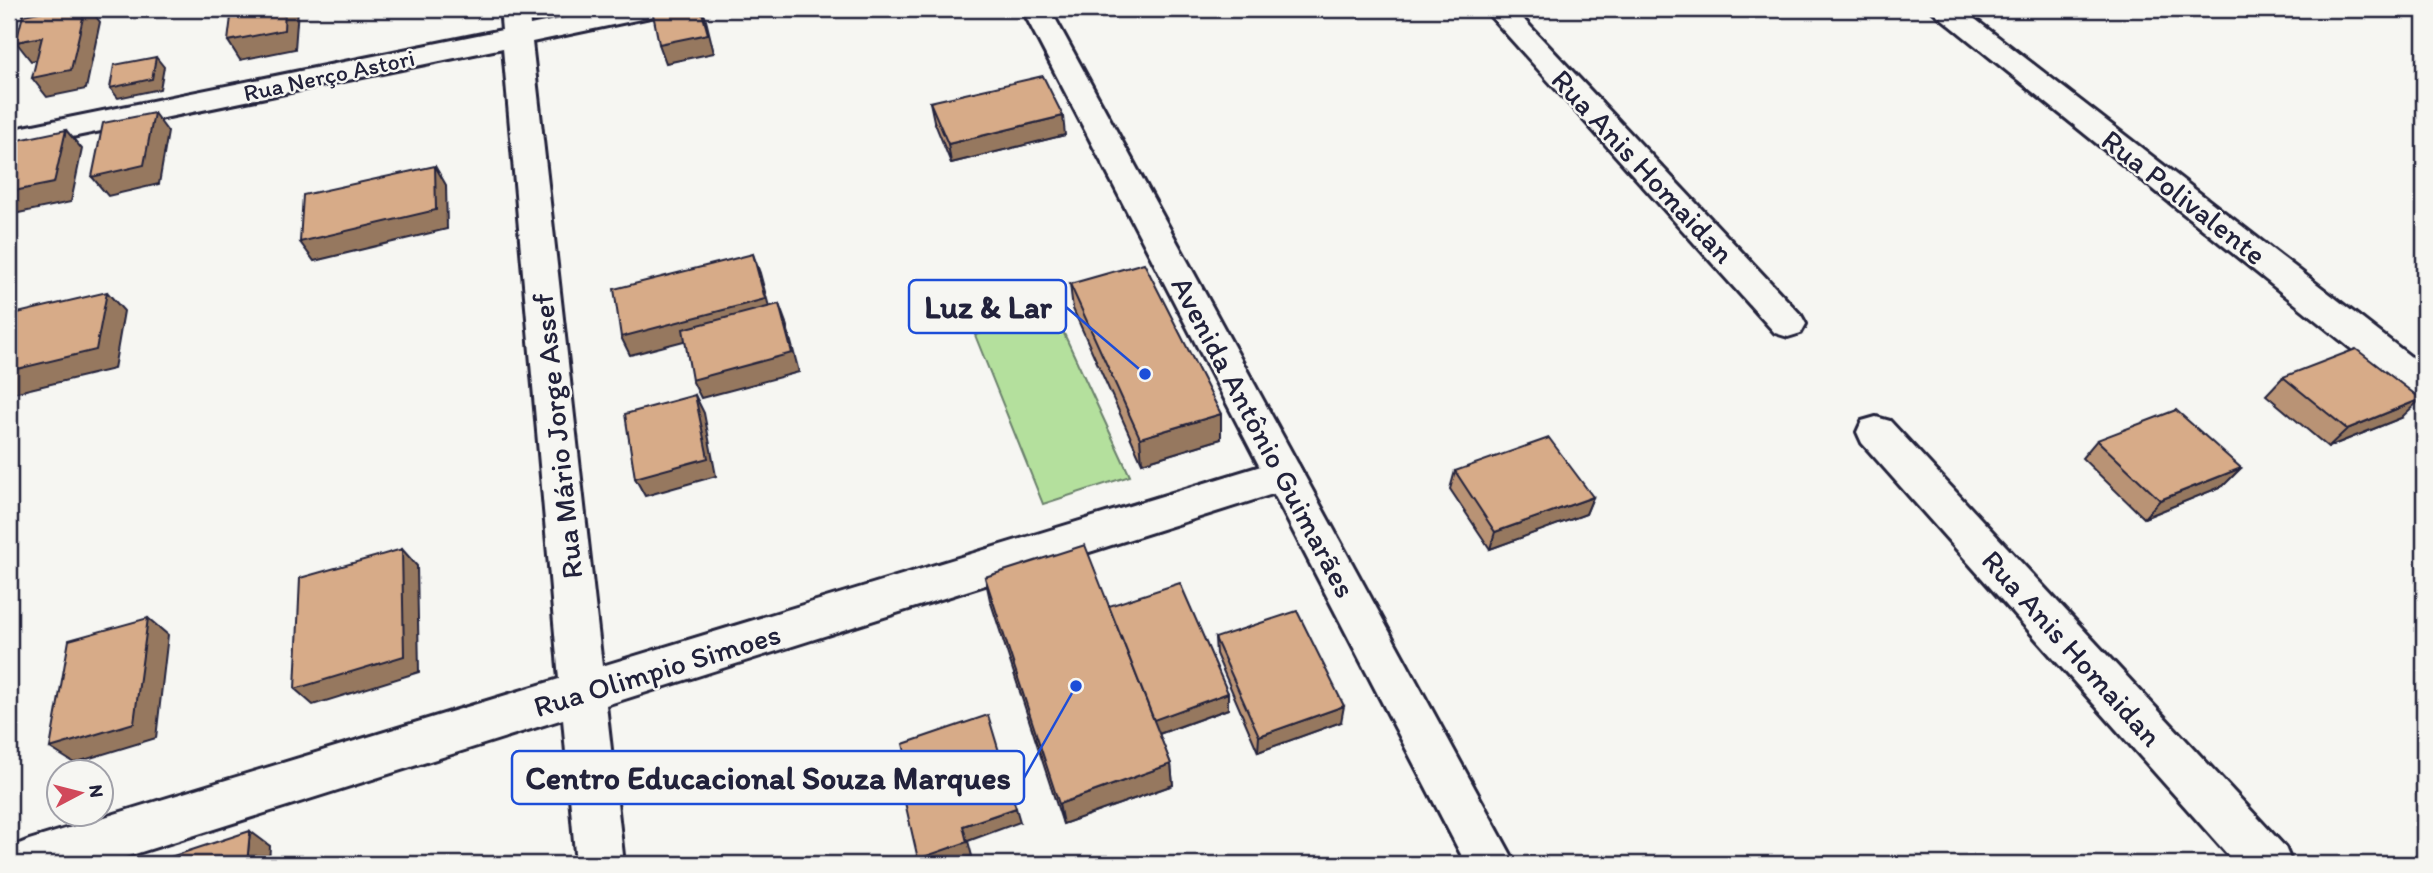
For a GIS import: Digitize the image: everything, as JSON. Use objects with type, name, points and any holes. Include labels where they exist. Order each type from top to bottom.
[{"type":"street","name":"Rua Nerço Astori","points":[[9,141],[515,22],[650,9]]},
{"type":"street","name":"Avenida Antônio Guimarães","points":[[1036,9],[1492,864]]},
{"type":"street","name":"Rua Anis Homaidan","points":[[1498,9],[1788,324]]},
{"type":"street","name":"Rua Polivalente","points":[[1944,9],[2424,387]]},
{"type":"street","name":"Rua Mário Jorge Assef","points":[[515,22],[600,864]]},
{"type":"street","name":"Rua Anis Homaidan","points":[[1875,432],[2268,864]]},
{"type":"street","name":"Rua Olimpio Simoes","points":[[29,864],[1284,475]]},
{"type":"green space","points":[[1054,312],[1130,476],[1043,504],[975,335]]},
{"type":"building","points":[[56,9],[85,9],[71,70],[32,78],[42,37],[16,42],[23,15]]},
{"type":"building","points":[[232,9],[285,9],[284,30],[228,41]]},
{"type":"building","points":[[652,9],[701,9],[708,34],[659,44]]},
{"type":"building","points":[[156,57],[152,79],[110,88],[114,65]]},
{"type":"building","points":[[1043,76],[1063,116],[948,144],[930,102]]},
{"type":"building","points":[[154,113],[144,165],[92,177],[103,123]]},
{"type":"building","points":[[66,130],[54,183],[9,192],[9,142]]},
{"type":"building","points":[[435,166],[436,210],[300,242],[303,195]]},
{"type":"building","points":[[753,254],[765,299],[621,337],[614,289]]},
{"type":"building","points":[[1144,263],[1221,414],[1140,438],[1070,284]]},
{"type":"building","points":[[107,292],[96,350],[9,371],[9,315]]},
{"type":"building","points":[[779,304],[792,353],[692,380],[683,329]]},
{"type":"building","points":[[2356,349],[2421,399],[2347,429],[2283,377]]},
{"type":"building","points":[[695,395],[708,458],[635,478],[625,414]]},
{"type":"building","points":[[2176,410],[2241,468],[2160,500],[2097,440]]},
{"type":"building","points":[[1549,438],[1593,497],[1495,532],[1455,471]]},
{"type":"building","points":[[1085,545],[1171,764],[1059,804],[985,577]]},
{"type":"building","points":[[402,549],[404,656],[295,689],[300,578]]},
{"type":"building","points":[[1180,583],[1228,693],[1154,720],[1109,606]]},
{"type":"building","points":[[1297,611],[1344,706],[1259,736],[1215,638]]},
{"type":"building","points":[[148,618],[134,723],[50,748],[69,640]]},
{"type":"building","points":[[988,715],[1016,808],[963,826],[967,842],[918,859],[904,798],[916,794],[903,744]]},
{"type":"building","points":[[250,831],[247,864],[158,864],[158,861]]},
{"type":"place","name":"Luz & Lar","points":[[1145,374]]},
{"type":"place","name":"Centro Educacional Souza Marques","points":[[1076,686]]}]
